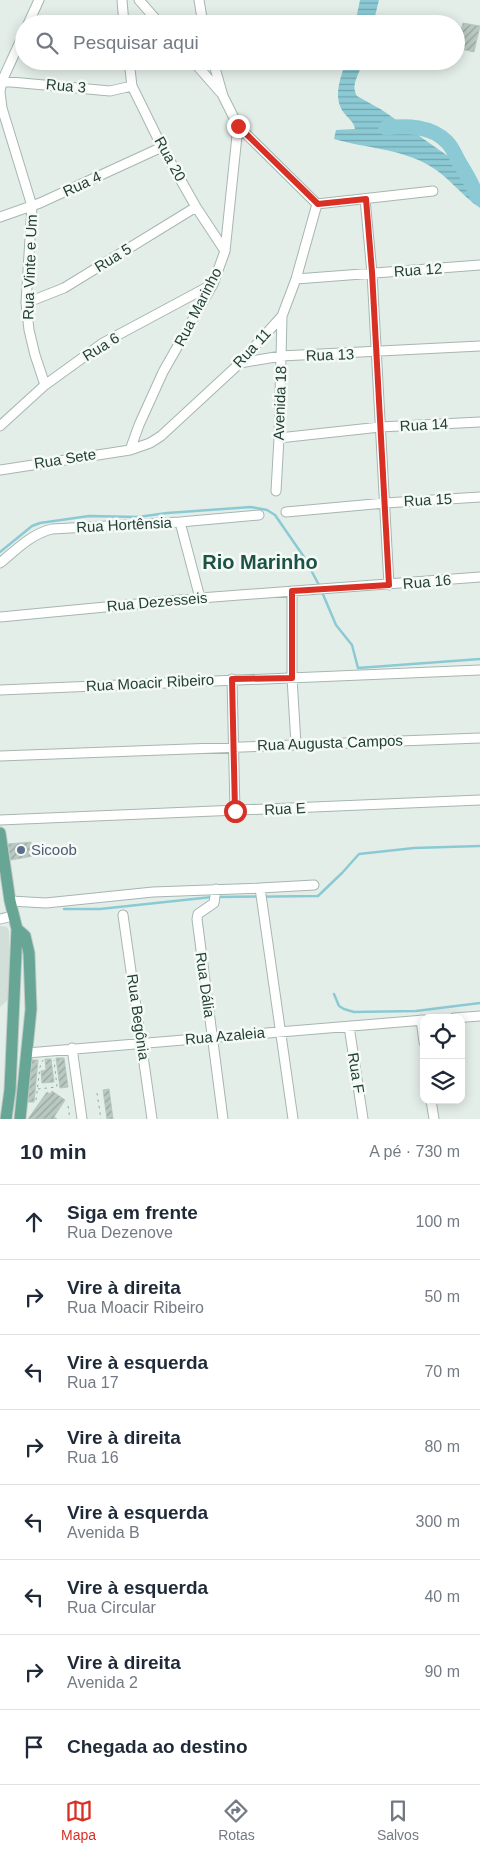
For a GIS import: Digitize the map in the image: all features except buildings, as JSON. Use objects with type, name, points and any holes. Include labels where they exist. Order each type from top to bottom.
[{"type":"main road","points":[[0,833],[17,929],[10,1090],[6,1119]]},
{"type":"main road","points":[[17,929],[26,936],[29,953],[31,1009],[20,1119]]},
{"type":"street","points":[[32,15],[39,0]]},
{"type":"street","points":[[122,0],[123,15]]},
{"type":"street","points":[[139,0],[152,15]]},
{"type":"street","points":[[199,0],[202,15]]},
{"type":"street","points":[[15,52],[1,81],[0,92],[2,108],[32,206]]},
{"type":"street","name":"Rua 20","points":[[130,70],[132,86],[162,147],[196,207],[225,251]]},
{"type":"street","points":[[201,70],[223,96]]},
{"type":"street","points":[[216,70],[223,96],[238,126],[318,204],[433,191]]},
{"type":"street","name":"Rua 3","points":[[1,81],[110,91],[132,86]]},
{"type":"street","name":"Rua Marinho","points":[[130,450],[163,372],[213,284],[225,251],[238,126]]},
{"type":"street","name":"Rua 4","points":[[0,217],[32,206],[162,147]]},
{"type":"street","points":[[366,199],[372,272],[389,585]]},
{"type":"street","name":"Rua 11","points":[[130,450],[150,443],[161,436],[240,362],[282,316],[296,279],[318,204]]},
{"type":"street","name":"Rua Vinte e Um","points":[[32,206],[26,303],[31,338],[45,384]]},
{"type":"street","name":"Rua 5","points":[[26,303],[64,288],[196,207]]},
{"type":"street","name":"Rua 12","points":[[296,279],[372,272],[480,266]]},
{"type":"street","name":"Rua 6","points":[[0,426],[45,384],[103,343],[213,284]]},
{"type":"street","name":"Avenida 18","points":[[276,491],[282,316]]},
{"type":"street","name":"Rua 13","points":[[240,362],[281,356],[376,353],[480,346]]},
{"type":"street","name":"Rua 14","points":[[279,438],[380,427],[480,422]]},
{"type":"street","name":"Rua Sete","points":[[0,470],[130,450]]},
{"type":"street","name":"Rua 15","points":[[286,512],[480,497]]},
{"type":"street","name":"Rua Hortênsia","points":[[0,563],[40,532],[52,529],[259,516]]},
{"type":"street","points":[[180,522],[200,598]]},
{"type":"street","name":"Rua 16","points":[[314,589],[480,577]]},
{"type":"street","name":"Rua Dezesseis","points":[[0,617],[314,589]]},
{"type":"street","points":[[292,591],[292,678],[296,744]]},
{"type":"street","name":"Rua Moacir Ribeiro","points":[[0,690],[480,670]]},
{"type":"street","points":[[232,679],[235,811]]},
{"type":"street","name":"Rua Augusta Campos","points":[[0,756],[480,738]]},
{"type":"street","name":"Rua E","points":[[0,820],[480,800]]},
{"type":"street","points":[[0,919],[12,909],[46,903],[153,892],[261,893],[314,885]]},
{"type":"street","points":[[261,893],[293,1119]]},
{"type":"street","name":"Rua Dália","points":[[216,894],[212,905],[198,914],[197,919],[223,1119]]},
{"type":"street","name":"Rua Begônia","points":[[123,915],[152,1119]]},
{"type":"street","points":[[465,1017],[480,1016]]},
{"type":"street","name":"Rua Azaleia","points":[[27,1053],[43,1055],[72,1048],[420,1020]]},
{"type":"street","name":"Rua F","points":[[349,1026],[363,1119]]},
{"type":"street","points":[[72,1048],[83,1114]]},
{"type":"street","points":[[432,1104],[434,1119]]},
{"type":"path","points":[[36,1100],[43,1055]]},
{"type":"path","points":[[38,1089],[57,1087],[54,1058]]},
{"type":"path","points":[[97,1093],[101,1119]]},
{"type":"path","points":[[68,1106],[70,1119]]},
{"type":"shaded area","points":[[0,926],[7,927],[9,931],[11,995],[0,1007]]},
{"type":"water","points":[[360,0],[379,0],[375,15],[357,15]]},
{"type":"water","points":[[343,70],[360,70],[355,83],[357,96],[382,110],[463,168],[480,185],[480,208],[437,170],[419,160],[395,152],[334,139],[336,130],[355,129],[340,107],[338,94]]},
{"type":"waterway","name":"Rio Marinho","points":[[386,128],[418,128],[441,137],[451,147],[480,198]]},
{"type":"waterway","points":[[0,552],[32,526],[40,523],[89,516],[138,517],[251,507],[267,510],[275,515],[304,557],[320,587]]},
{"type":"waterway","points":[[322,592],[336,625],[352,645],[358,668],[480,659]]},
{"type":"waterway","points":[[218,897],[318,896],[359,854],[414,848],[480,846]]},
{"type":"waterway","points":[[64,909],[100,909],[212,897]]},
{"type":"waterway","points":[[334,994],[339,1006],[354,1012],[416,1011],[480,1003]]},
{"type":"place","name":"Sicoob","points":[[21,850]]},
{"type":"district","name":"Rio Marinho","points":[[260,562]]},
{"type":"route","points":[[235,811],[232,679],[292,678],[292,591],[389,585],[372,272],[366,199],[318,204],[238,126]]}]
